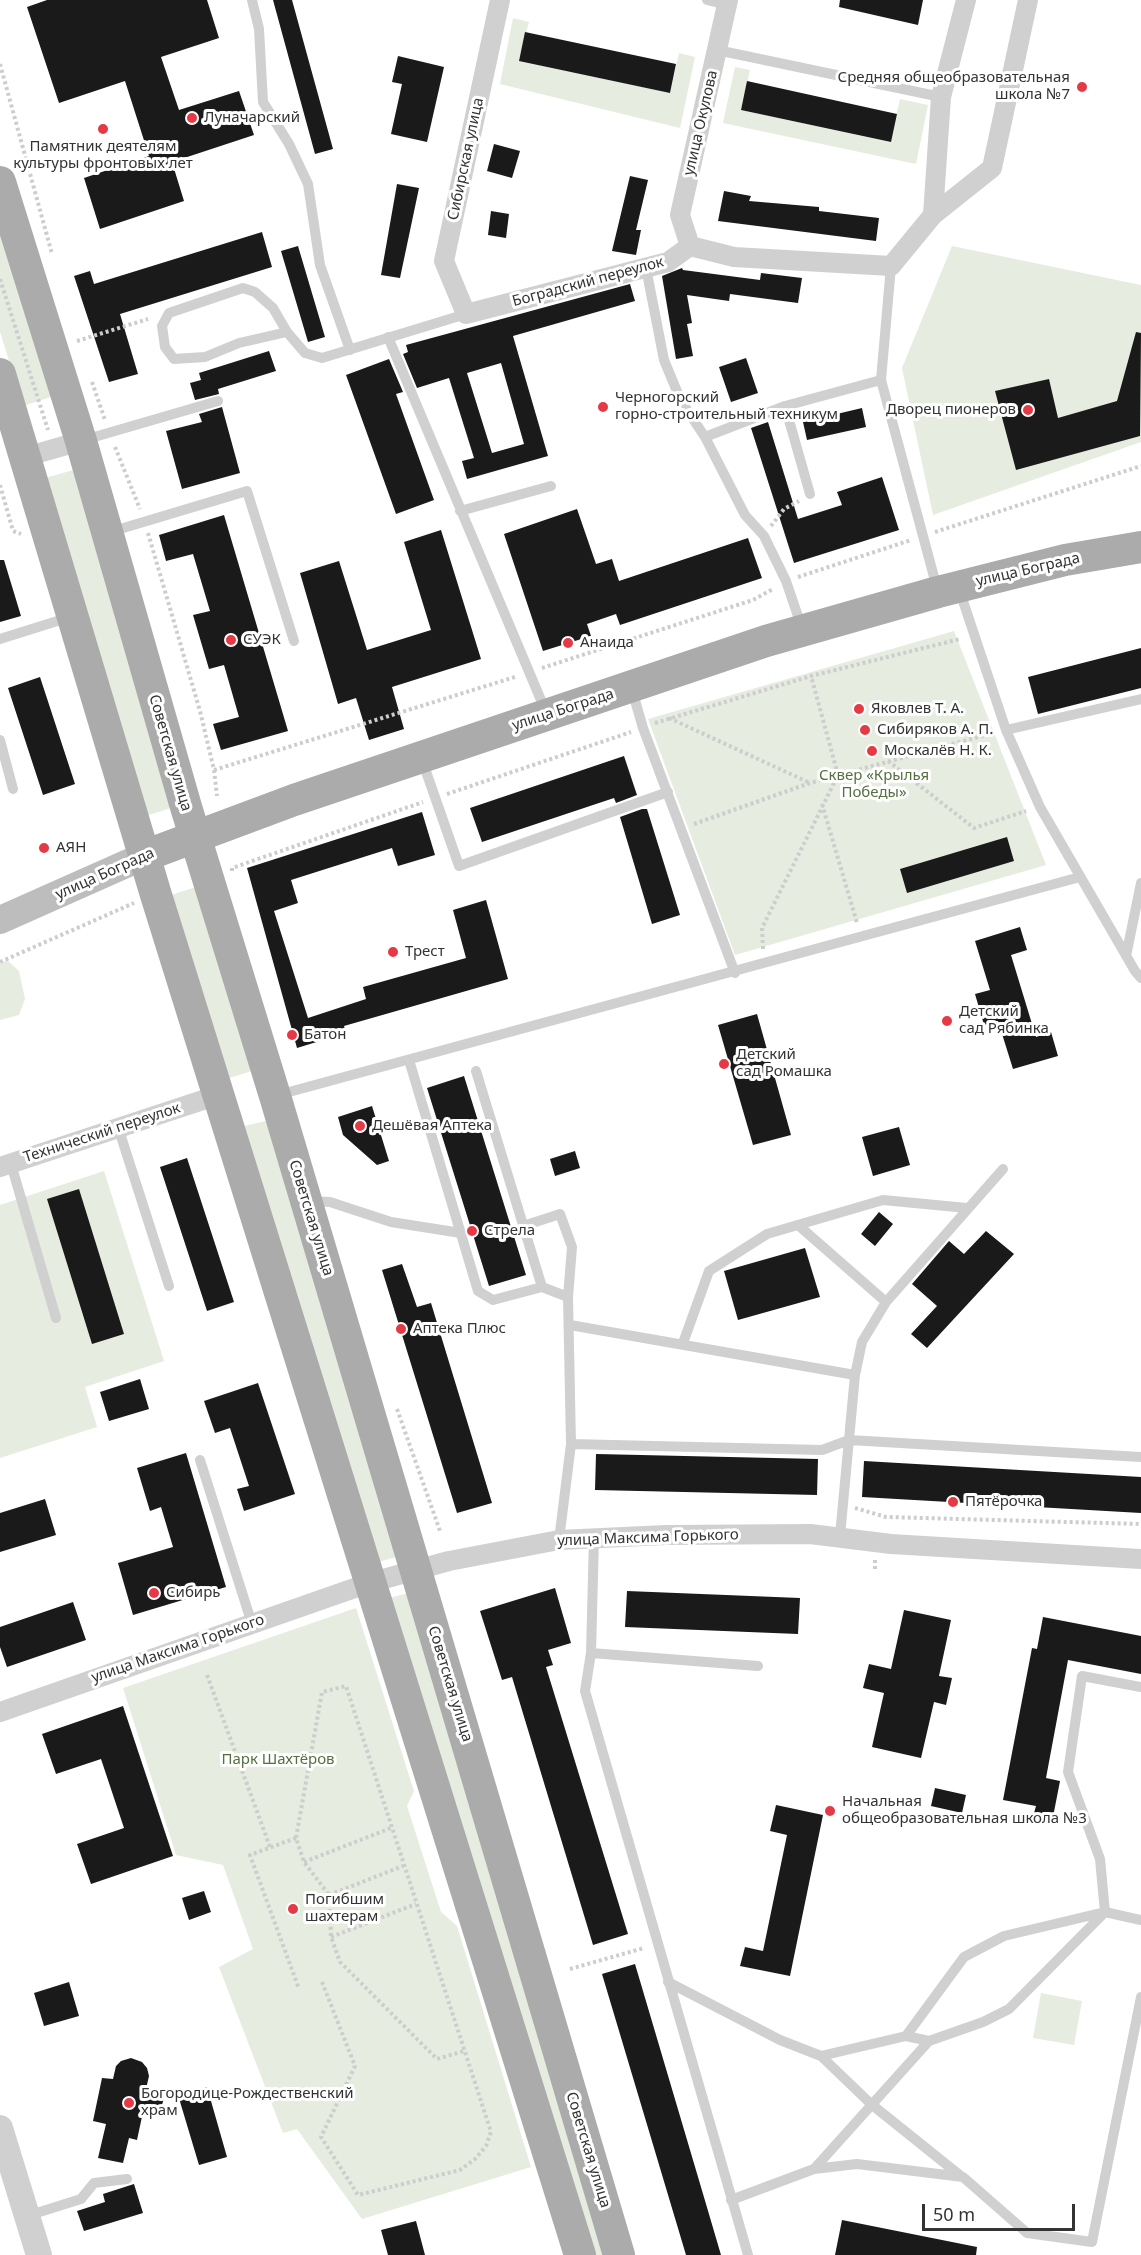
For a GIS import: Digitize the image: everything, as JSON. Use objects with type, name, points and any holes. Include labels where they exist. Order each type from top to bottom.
[{"type":"main road","name":"Советская улица","points":[[0,182],[53,449],[73,616],[144,856],[580,2255]]},
{"type":"main road","name":"Советская улица","points":[[0,374],[53,449],[107,533],[195,836],[275,1096],[619,2255]]},
{"type":"main road","name":"улица Бограда","points":[[0,920],[144,856],[195,836],[421,756],[631,687],[803,631],[948,589],[1065,560],[1141,547]]},
{"type":"street","name":"Сибирская улица","points":[[466,314],[444,261],[500,0]]},
{"type":"street","points":[[933,215],[941,98],[966,0]]},
{"type":"street","points":[[690,246],[734,257],[891,266],[933,215],[992,168],[1028,0]]},
{"type":"street","name":"улица Окулова","points":[[690,246],[680,215],[727,2]]},
{"type":"street","name":"Боградский переулок","points":[[466,314],[668,262],[690,246]]},
{"type":"street","name":"Технический переулок","points":[[5,1165],[118,1126],[203,1100]]},
{"type":"street","name":"улица Максима Горького","points":[[0,1712],[369,1582],[559,1540],[594,1537],[840,1536],[891,1544],[1141,1559]]},
{"type":"street","points":[[0,2128],[39,2255]]},
{"type":"lane","points":[[252,0],[259,29],[263,102],[289,144],[308,184],[320,265],[350,350]]},
{"type":"lane","points":[[707,0],[727,2]]},
{"type":"lane","points":[[717,50],[941,98]]},
{"type":"lane","points":[[891,266],[880,380],[921,537],[975,635],[1006,730],[1040,807],[1141,978]]},
{"type":"lane","points":[[646,268],[664,360],[681,401],[705,437],[745,514],[764,536],[786,581],[803,631]]},
{"type":"lane","points":[[287,332],[239,343],[205,357],[174,359],[165,346],[162,326],[169,312],[243,288],[255,292],[273,308],[287,332],[305,353],[322,358],[466,314]]},
{"type":"lane","points":[[388,337],[547,715]]},
{"type":"lane","points":[[705,437],[785,406],[880,380]]},
{"type":"lane","points":[[53,449],[218,402]]},
{"type":"lane","points":[[785,406],[810,494]]},
{"type":"lane","points":[[460,511],[551,486]]},
{"type":"lane","points":[[107,533],[247,491],[294,641]]},
{"type":"lane","points":[[0,639],[73,616]]},
{"type":"lane","points":[[631,687],[643,728],[735,973]]},
{"type":"lane","points":[[1006,730],[1141,699]]},
{"type":"lane","points":[[0,740],[13,789]]},
{"type":"lane","points":[[421,756],[459,866],[668,792]]},
{"type":"lane","points":[[275,1096],[735,973],[1080,877]]},
{"type":"lane","points":[[1126,956],[1141,883]]},
{"type":"lane","points":[[409,1060],[478,1291],[493,1300],[542,1287],[568,1298]]},
{"type":"lane","points":[[476,1071],[542,1287]]},
{"type":"lane","points":[[118,1126],[169,1286]]},
{"type":"lane","points":[[5,1165],[56,1317]]},
{"type":"lane","points":[[840,1536],[855,1375],[862,1342],[886,1302],[1003,1169]]},
{"type":"lane","points":[[683,1343],[709,1270],[767,1234],[883,1200],[967,1208]]},
{"type":"lane","points":[[306,1201],[330,1202],[391,1222],[461,1233]]},
{"type":"lane","points":[[523,1226],[560,1214],[572,1247],[568,1298],[571,1444],[559,1540]]},
{"type":"lane","points":[[798,1225],[886,1302]]},
{"type":"lane","points":[[570,1325],[855,1375]]},
{"type":"lane","points":[[571,1444],[822,1450],[849,1440],[1141,1457]]},
{"type":"lane","points":[[200,1460],[252,1624]]},
{"type":"lane","points":[[594,1537],[591,1653],[585,1691],[748,2255]]},
{"type":"lane","points":[[591,1653],[758,1666]]},
{"type":"lane","points":[[1105,1912],[1100,1859],[1068,1772],[1082,1676],[1141,1687]]},
{"type":"lane","points":[[814,2169],[929,2041],[983,2022],[1009,2009],[1105,1912]]},
{"type":"lane","points":[[906,2036],[964,1957],[1004,1936],[1105,1912],[1141,1920]]},
{"type":"lane","points":[[668,1982],[780,2040],[821,2056],[870,2104],[963,2177],[1028,2233],[1092,2242],[1141,1997]]},
{"type":"lane","points":[[821,2056],[906,2036],[929,2041]]},
{"type":"lane","points":[[731,2200],[814,2169],[857,2164],[963,2177]]},
{"type":"lane","points":[[27,2216],[81,2199],[94,2183],[127,2179]]},
{"type":"path","points":[[0,279],[53,449]]},
{"type":"path","points":[[77,341],[169,312]]},
{"type":"path","points":[[214,770],[753,600],[786,581],[1141,466]]},
{"type":"path","points":[[764,536],[784,509],[810,494]]},
{"type":"path","points":[[232,868],[668,718],[811,676],[975,635]]},
{"type":"path","points":[[764,965],[762,928],[822,803],[838,775],[811,676]]},
{"type":"path","points":[[668,718],[810,783]]},
{"type":"path","points":[[682,828],[810,783],[1006,730]]},
{"type":"path","points":[[887,761],[974,828],[1040,807]]},
{"type":"path","points":[[822,803],[861,938]]},
{"type":"path","points":[[0,962],[139,901]]},
{"type":"path","points":[[844,1504],[886,1517],[1141,1524]]},
{"type":"path","points":[[207,1675],[270,1847]]},
{"type":"path","points":[[322,1982],[355,2066],[321,2137],[358,2195],[460,2170],[475,2159],[486,2146],[491,2132],[346,1686],[322,1692],[296,1838],[304,1862],[329,1895],[331,1937],[340,1962],[437,2059],[464,2051]]},
{"type":"path","points":[[304,1862],[391,1828]]},
{"type":"path","points":[[296,1838],[250,1855],[299,1989]]},
{"type":"path","points":[[329,1895],[404,1866]]},
{"type":"path","points":[[331,1937],[416,1904]]},
{"type":"path","points":[[570,1969],[657,1944]]},
{"type":"green space","points":[[513,18],[529,22],[519,60],[670,93],[679,53],[695,57],[680,128],[500,84]]},
{"type":"green space","points":[[735,67],[750,70],[741,110],[890,142],[900,99],[928,105],[916,164],[723,123]]},
{"type":"green space","points":[[0,223],[54,396],[23,406],[0,332]]},
{"type":"green space","points":[[952,246],[1141,285],[1141,442],[933,515],[902,368]]},
{"type":"green space","points":[[77,469],[174,807],[142,817],[45,478]]},
{"type":"green space","name":"Сквер «Крылья Победы»","points":[[954,631],[1046,865],[735,955],[648,719]]},
{"type":"green space","points":[[199,886],[255,1070],[226,1079],[171,895]]},
{"type":"green space","points":[[7,960],[19,971],[25,999],[19,1015],[0,1020],[0,964]]},
{"type":"green space","points":[[270,1120],[403,1555],[375,1563],[240,1127]]},
{"type":"green space","points":[[104,1171],[164,1361],[85,1387],[97,1427],[0,1458],[0,1205]]},
{"type":"green space","points":[[412,1592],[609,2255],[592,2255],[386,1599]]},
{"type":"green space","name":"Парк Шахтёров","points":[[356,1608],[414,1791],[407,1806],[441,1912],[457,1926],[531,2167],[362,2219],[297,2129],[283,2133],[219,1967],[253,1949],[223,1865],[176,1855],[123,1688]]},
{"type":"green space","points":[[1041,1993],[1082,2001],[1074,2045],[1033,2038]]},
{"type":"building","name":"Луначарский","points":[[47,0],[207,0],[219,38],[161,57],[179,110],[239,91],[254,135],[172,162],[184,201],[100,229],[84,178],[149,156],[125,81],[59,103],[27,7]]},
{"type":"building","points":[[273,0],[292,0],[333,149],[315,154]]},
{"type":"building","points":[[840,0],[923,0],[918,25],[839,7]]},
{"type":"building","points":[[525,32],[676,64],[670,93],[519,61]]},
{"type":"building","points":[[398,56],[444,67],[427,142],[391,134],[402,84],[392,82]]},
{"type":"building","points":[[747,81],[897,114],[891,142],[741,110]]},
{"type":"building","points":[[494,144],[520,151],[512,178],[487,171]]},
{"type":"building","points":[[630,176],[648,180],[636,230],[641,230],[636,255],[612,251]]},
{"type":"building","points":[[397,184],[419,188],[400,278],[381,275]]},
{"type":"building","points":[[724,191],[751,196],[749,201],[819,207],[819,211],[879,218],[876,241],[718,221]]},
{"type":"building","points":[[491,211],[509,214],[506,238],[488,235]]},
{"type":"building","points":[[262,232],[272,267],[120,314],[138,374],[109,382],[74,276],[90,271],[94,284]]},
{"type":"building","points":[[298,246],[325,337],[308,342],[281,251]]},
{"type":"building","points":[[682,268],[683,270],[760,280],[761,273],[802,278],[798,303],[730,294],[729,301],[687,295],[692,323],[687,324],[693,356],[676,359],[662,276]]},
{"type":"building","points":[[630,284],[635,301],[513,336],[548,456],[467,479],[462,461],[474,458],[449,378],[417,388],[403,354],[408,352],[406,345]],"holes":[[[501,363],[524,444],[492,453],[467,373]]]},
{"type":"building","name":"Дворец пионеров","points":[[1136,332],[1141,333],[1140,436],[1016,470],[995,391],[1049,379],[1058,418],[1117,401]]},
{"type":"building","points":[[269,351],[276,371],[218,389],[219,394],[195,400],[190,383],[201,380],[199,373]]},
{"type":"building","points":[[746,358],[758,393],[731,402],[719,367]]},
{"type":"building","points":[[389,359],[403,392],[396,394],[434,500],[396,514],[346,375]]},
{"type":"building","points":[[222,407],[240,473],[182,489],[166,431],[202,422],[199,414]]},
{"type":"building","points":[[862,408],[866,427],[807,440],[803,422]]},
{"type":"building","points":[[768,422],[798,519],[842,505],[837,492],[882,477],[899,530],[794,563],[751,428]]},
{"type":"building","points":[[577,509],[596,564],[612,559],[619,581],[748,538],[762,578],[620,625],[616,614],[587,624],[591,636],[543,651],[504,534]]},
{"type":"building","name":"СУЭК","points":[[224,515],[288,731],[221,750],[213,724],[239,717],[224,665],[209,669],[193,615],[210,611],[193,554],[166,561],[159,535]]},
{"type":"building","points":[[441,530],[481,659],[392,687],[404,729],[369,740],[356,698],[338,704],[300,573],[339,561],[367,650],[431,630],[404,542]]},
{"type":"building","points":[[0,560],[4,560],[21,616],[0,622]]},
{"type":"building","points":[[1141,648],[1141,688],[1038,714],[1028,677]]},
{"type":"building","points":[[40,677],[75,784],[43,795],[8,688]]},
{"type":"building","points":[[624,756],[637,795],[616,803],[614,798],[482,842],[470,808]]},
{"type":"building","points":[[647,809],[680,915],[652,924],[620,817]]},
{"type":"building","points":[[422,812],[435,855],[398,866],[392,848],[291,880],[298,903],[274,911],[308,1018],[366,999],[363,987],[466,958],[453,910],[486,900],[508,979],[344,1026],[346,1033],[297,1048],[247,868]]},
{"type":"building","points":[[1007,837],[1014,861],[907,893],[900,869]]},
{"type":"building","points":[[1020,927],[1027,950],[1011,955],[1036,1037],[1051,1032],[1058,1056],[1013,1069],[998,1021],[984,1025],[975,994],[990,990],[975,941]]},
{"type":"building","points":[[757,1014],[791,1135],[753,1145],[718,1025]]},
{"type":"building","points":[[464,1076],[526,1275],[489,1286],[427,1088]]},
{"type":"building","name":"Дешёвая Аптека","points":[[372,1106],[389,1161],[377,1165],[343,1135],[338,1117]]},
{"type":"building","points":[[899,1127],[910,1165],[873,1176],[862,1137]]},
{"type":"building","points":[[575,1151],[580,1168],[555,1176],[550,1159]]},
{"type":"building","points":[[187,1158],[234,1302],[207,1311],[160,1167]]},
{"type":"building","points":[[79,1189],[124,1334],[92,1344],[47,1199]]},
{"type":"building","points":[[879,1212],[893,1224],[875,1246],[861,1234]]},
{"type":"building","points":[[986,1231],[1014,1254],[927,1348],[911,1334],[937,1306],[912,1284],[949,1241],[964,1254]]},
{"type":"building","points":[[805,1248],[820,1297],[738,1320],[724,1271]]},
{"type":"building","points":[[402,1264],[417,1307],[431,1303],[492,1503],[457,1513],[382,1270]]},
{"type":"building","points":[[140,1379],[149,1409],[109,1421],[100,1392]]},
{"type":"building","points":[[258,1383],[295,1494],[244,1511],[237,1489],[249,1486],[230,1428],[215,1433],[204,1401]]},
{"type":"building","points":[[186,1453],[226,1587],[133,1615],[118,1563],[173,1547],[161,1507],[150,1511],[137,1468]]},
{"type":"building","points":[[596,1454],[818,1459],[817,1495],[595,1490]]},
{"type":"building","points":[[864,1461],[1141,1477],[1141,1513],[862,1497]]},
{"type":"building","points":[[45,1499],[56,1535],[0,1552],[0,1513]]},
{"type":"building","points":[[555,1588],[571,1643],[548,1650],[553,1665],[546,1667],[628,1934],[593,1945],[512,1677],[502,1680],[480,1611]]},
{"type":"building","points":[[627,1591],[800,1598],[798,1634],[625,1627]]},
{"type":"building","points":[[73,1602],[86,1640],[7,1667],[0,1647],[0,1627]]},
{"type":"building","points":[[904,1610],[951,1620],[939,1676],[952,1678],[946,1705],[934,1702],[921,1758],[872,1747],[884,1693],[863,1688],[869,1664],[891,1669]]},
{"type":"building","points":[[1043,1617],[1141,1636],[1141,1674],[1068,1660],[1046,1778],[1060,1781],[1053,1817],[1034,1813],[1036,1806],[1003,1800],[1032,1648],[1037,1649]]},
{"type":"building","points":[[123,1706],[173,1856],[91,1884],[77,1844],[124,1828],[101,1759],[56,1774],[42,1734]]},
{"type":"building","points":[[935,1788],[966,1795],[962,1813],[931,1806]]},
{"type":"building","points":[[776,1805],[823,1815],[790,1976],[740,1966],[745,1947],[763,1951],[787,1835],[770,1831]]},
{"type":"building","points":[[204,1891],[211,1912],[189,1920],[182,1898]]},
{"type":"building","points":[[635,1964],[721,2255],[686,2255],[602,1974]]},
{"type":"building","points":[[69,1982],[79,2016],[44,2026],[34,1993]]},
{"type":"building","name":"Богородице-Рождественский храм","points":[[131,2058],[142,2062],[147,2068],[149,2076],[146,2089],[165,2094],[159,2116],[143,2112],[137,2140],[129,2138],[123,2163],[98,2158],[106,2124],[93,2121],[102,2078],[113,2079],[116,2066],[121,2061]]},
{"type":"building","points":[[207,2087],[227,2157],[199,2165],[178,2095]]},
{"type":"building","points":[[134,2184],[143,2213],[84,2231],[77,2211],[105,2202],[103,2194]]},
{"type":"building","points":[[842,2220],[977,2247],[976,2255],[835,2255]]},
{"type":"building","points":[[416,2221],[425,2255],[388,2255],[381,2230]]},
{"type":"place","name":"Средняя общеобразовательная школа №7","points":[[1082,87]]},
{"type":"place","name":"Луначарский","points":[[192,118]]},
{"type":"place","name":"Памятник деятелям культуры фронтовых лет","points":[[103,129]]},
{"type":"place","name":"Черногорский горно-строительный техникум","points":[[603,407]]},
{"type":"place","name":"Дворец пионеров","points":[[1028,410]]},
{"type":"place","name":"СУЭК","points":[[231,640]]},
{"type":"place","name":"Анаида","points":[[568,643]]},
{"type":"place","name":"Яковлев Т. А.","points":[[859,709]]},
{"type":"place","name":"Сибиряков А. П.","points":[[865,730]]},
{"type":"place","name":"Москалёв Н. К.","points":[[872,751]]},
{"type":"place","name":"АЯН","points":[[44,848]]},
{"type":"place","name":"Трест","points":[[393,952]]},
{"type":"place","name":"Детский сад Рябинка","points":[[947,1021]]},
{"type":"place","name":"Батон","points":[[292,1035]]},
{"type":"place","name":"Детский сад Ромашка","points":[[724,1064]]},
{"type":"place","name":"Дешёвая Аптека","points":[[360,1126]]},
{"type":"place","name":"Стрела","points":[[472,1231]]},
{"type":"place","name":"Аптека Плюс","points":[[401,1329]]},
{"type":"place","name":"Пятёрочка","points":[[953,1502]]},
{"type":"place","name":"Сибирь","points":[[154,1593]]},
{"type":"place","name":"Начальная общеобразовательная школа №3","points":[[830,1811]]},
{"type":"place","name":"Погибшим шахтерам","points":[[293,1909]]},
{"type":"place","name":"Богородице-Рождественский храм","points":[[129,2103]]}]
